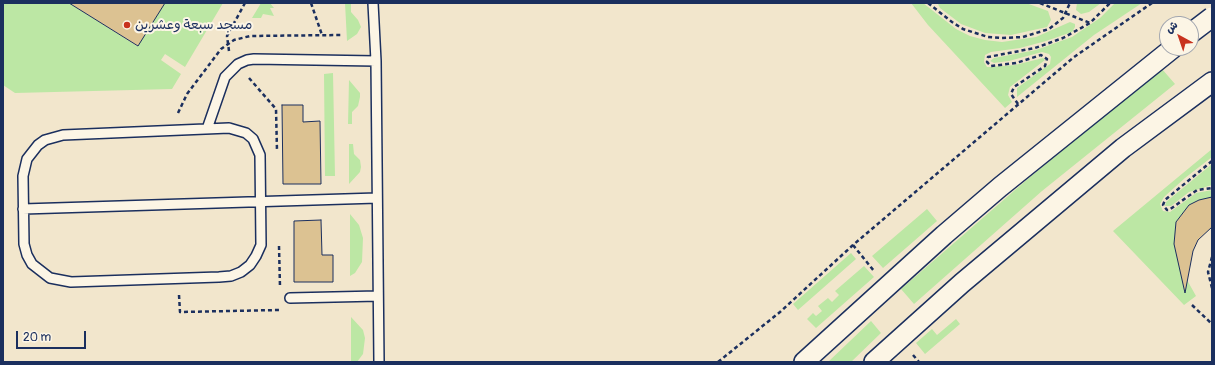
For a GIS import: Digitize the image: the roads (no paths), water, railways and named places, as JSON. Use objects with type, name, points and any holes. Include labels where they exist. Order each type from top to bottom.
[{"type":"street","points":[[1199,28],[1212,17]]},
{"type":"street","points":[[804,362],[1000,187],[1163,56]]},
{"type":"street","points":[[874,362],[962,283],[1123,148],[1211,83]]},
{"type":"lane","points":[[373,3],[376,61],[379,362]]},
{"type":"lane","points":[[207,129],[225,77],[238,64],[247,60],[376,61]]},
{"type":"lane","points":[[238,129],[253,139],[260,155],[260,202],[260,245],[256,256],[250,265],[241,272],[231,276],[71,282],[50,278],[32,264],[27,255],[24,244],[24,168],[32,152],[45,140],[63,135],[238,129]]},
{"type":"lane","points":[[23,209],[377,198]]},
{"type":"lane","points":[[290,298],[378,296]]},
{"type":"place","name":"مسجد سبعة وعشرين","points":[[127,25]]}]
